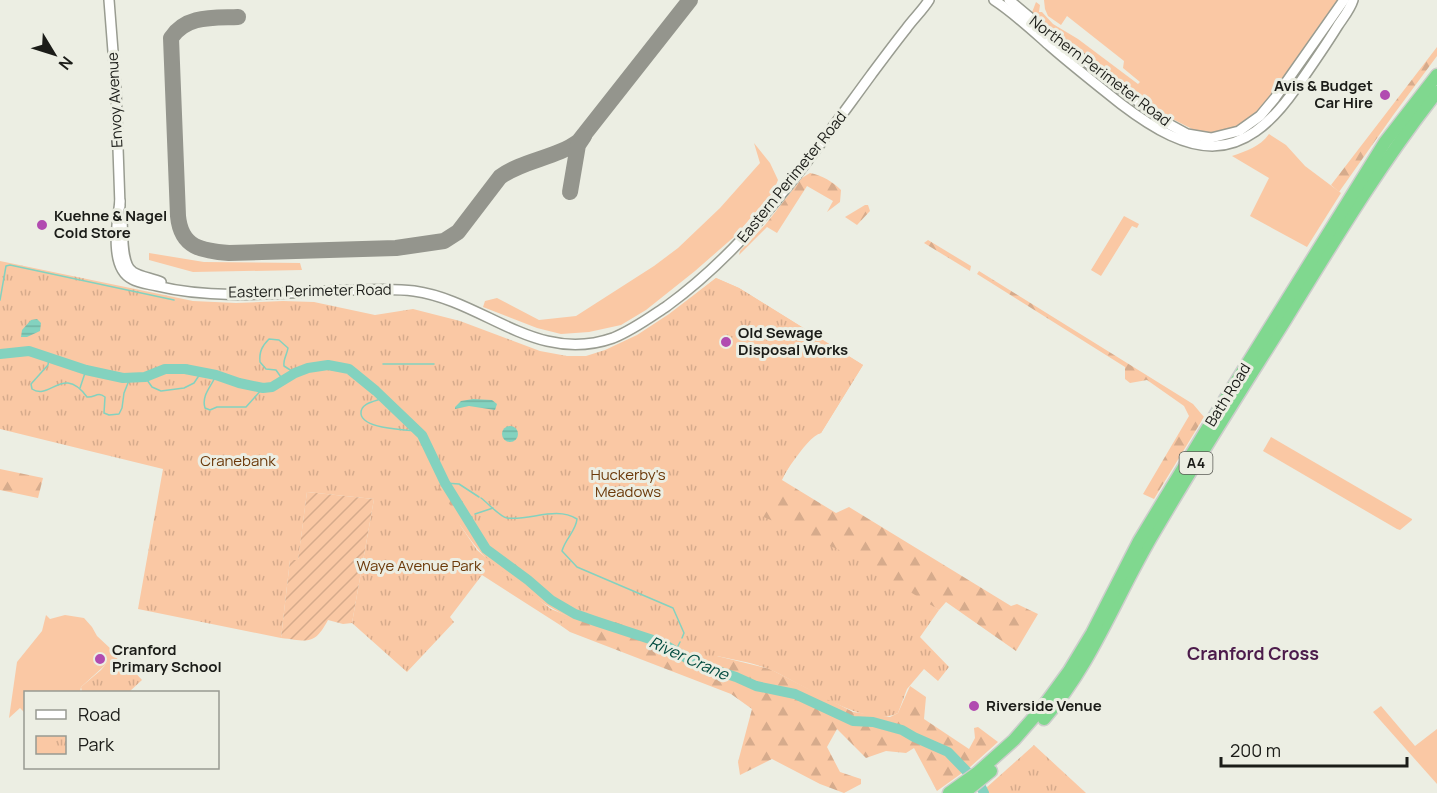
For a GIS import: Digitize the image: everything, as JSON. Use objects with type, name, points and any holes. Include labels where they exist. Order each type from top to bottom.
[{"type":"highway","name":"Bath Road","points":[[979,776],[1028,724],[1074,664],[1128,559],[1216,414],[1385,142],[1437,75]]},
{"type":"highway","name":"Bath Road","points":[[957,791],[1016,749],[1041,722],[1081,669],[1154,533],[1211,438],[1364,194],[1396,146],[1437,92]]},
{"type":"street","name":"Envoy Avenue","points":[[109,0],[116,90],[120,201],[117,241],[123,266]]},
{"type":"street","points":[[928,2],[938,0]]},
{"type":"street","name":"Northern Perimeter Road","points":[[994,0],[1150,125],[1189,144],[1208,146],[1226,145],[1243,139],[1272,118],[1317,58],[1353,0]]},
{"type":"street","name":"Northern Perimeter Road","points":[[1009,0],[1052,36],[1165,122],[1187,134],[1211,138],[1239,131],[1260,116],[1344,0]]},
{"type":"street","name":"Eastern Perimeter Road","points":[[123,266],[132,279],[180,290],[238,294],[405,290],[442,297],[546,342],[587,344],[615,337],[640,324],[678,298],[749,234],[928,2]]},
{"type":"green space","points":[[1044,0],[1340,0],[1257,113],[1236,128],[1213,133],[1196,131],[1153,109],[1031,15],[1036,2],[1040,5],[1039,12],[1042,12],[1053,24],[1078,39],[1138,84],[1140,82],[1123,68],[1124,61],[1067,16],[1061,25],[1048,16]]},
{"type":"green space","points":[[1437,47],[1437,56],[1339,192],[1331,185]]},
{"type":"green space","points":[[1269,134],[1286,145],[1305,166],[1341,193],[1307,247],[1250,216],[1269,178],[1232,156],[1257,145]]},
{"type":"green space","points":[[754,143],[770,163],[778,180],[773,192],[735,236],[646,310],[621,325],[589,332],[561,334],[537,328],[483,307],[485,301],[497,298],[539,320],[576,316],[678,248],[720,208],[760,163]]},
{"type":"green space","points":[[810,173],[827,179],[841,190],[840,202],[827,212],[833,201],[807,186],[777,233],[767,227],[739,255],[802,178]]},
{"type":"green space","points":[[868,205],[870,211],[857,225],[845,217]]},
{"type":"green space","points":[[1124,216],[1139,224],[1137,228],[1132,226],[1101,276],[1091,270]]},
{"type":"green space","points":[[928,240],[971,266],[970,271],[924,243]]},
{"type":"green space","points":[[149,253],[204,262],[300,263],[302,270],[193,272],[149,260]]},
{"type":"green space","name":"Huckerby's Meadows","points":[[0,261],[193,301],[314,302],[375,315],[413,309],[460,321],[540,351],[567,356],[586,356],[637,335],[716,278],[739,288],[863,365],[821,433],[814,437],[797,456],[759,515],[853,556],[939,610],[920,637],[949,667],[938,681],[924,669],[907,689],[898,713],[885,717],[869,715],[834,703],[758,665],[717,656],[712,665],[698,661],[655,637],[594,614],[577,612],[553,599],[503,553],[491,553],[486,549],[445,483],[437,490],[458,514],[460,525],[477,550],[551,609],[568,616],[560,625],[482,575],[450,617],[454,622],[407,672],[352,623],[374,499],[307,492],[298,561],[290,560],[281,638],[138,609],[163,469],[0,429]]},
{"type":"green space","points":[[979,271],[1193,404],[1204,417],[1154,499],[1143,494],[1189,416],[1184,406],[1147,380],[1130,383],[1125,379],[1125,367],[977,274]]},
{"type":"green space","name":"Huckerby's Meadows","points":[[716,278],[739,288],[863,365],[821,433],[802,446],[782,480],[836,513],[849,507],[1011,606],[1017,604],[1038,614],[1016,651],[946,602],[939,610],[928,604],[717,656],[770,669],[853,712],[890,717],[898,713],[910,686],[926,697],[924,719],[969,749],[975,738],[974,728],[978,727],[998,742],[969,768],[937,791],[914,748],[906,753],[886,751],[866,758],[837,729],[827,747],[840,772],[861,779],[861,784],[844,793],[820,784],[772,759],[740,775],[738,762],[752,709],[731,694],[570,632],[560,625],[567,616],[532,595],[507,576],[485,557],[460,525],[0,320],[457,484]]},
{"type":"green space","points":[[1271,437],[1412,520],[1400,530],[1397,529],[1263,451]]},
{"type":"green space","points":[[0,469],[43,478],[38,498],[0,490]]},
{"type":"green space","points":[[307,492],[374,499],[352,623],[343,624],[328,620],[319,634],[309,640],[281,638],[290,560],[298,560]]},
{"type":"green space","points":[[46,615],[50,619],[65,615],[84,618],[115,656],[81,687],[80,691],[24,691],[24,712],[20,708],[9,718],[17,662],[42,631]]},
{"type":"green space","points":[[115,656],[127,670],[131,668],[142,680],[130,691],[82,691],[81,687]]},
{"type":"green space","points":[[1381,706],[1415,746],[1437,729],[1437,784],[1373,712]]},
{"type":"green space","points":[[1034,745],[1086,793],[988,793],[986,788]]},
{"type":"water","points":[[37,319],[41,323],[40,331],[27,337],[21,337],[22,330],[31,320]]},
{"type":"water","points":[[492,400],[497,404],[495,410],[469,406],[455,409],[461,401]]},
{"type":"water","points":[[510,426],[518,434],[510,442],[502,434]]},
{"type":"waterway","points":[[0,300],[6,266],[10,265],[174,300]]},
{"type":"waterway","name":"River Crane","points":[[283,380],[276,370],[266,369],[260,362],[262,349],[269,339],[279,340],[288,348],[284,366],[295,373]]},
{"type":"waterway","name":"River Crane","points":[[0,354],[29,351],[86,370],[123,378],[145,377],[165,369],[185,369],[263,388],[272,387],[308,368],[328,365],[349,369],[422,435],[445,483],[486,549],[551,600],[575,614],[662,643],[696,664],[756,686],[795,694],[853,721],[873,722],[902,730],[948,752],[980,785],[984,793]]},
{"type":"waterway","name":"River Crane","points":[[49,358],[48,365],[31,384],[32,389],[45,391],[64,383],[71,384],[87,397],[98,395],[105,397],[104,413],[109,415],[119,414],[130,378]]},
{"type":"waterway","points":[[383,364],[434,364]]},
{"type":"waterway","name":"River Crane","points":[[80,388],[86,370]]},
{"type":"waterway","name":"River Crane","points":[[145,377],[152,387],[161,391],[184,388],[194,383],[202,371]]},
{"type":"waterway","name":"River Crane","points":[[216,375],[204,399],[205,408],[210,410],[217,407],[246,407],[263,388]]},
{"type":"waterway","name":"River Crane","points":[[380,394],[378,400],[362,408],[361,414],[364,419],[369,423],[386,428],[419,431]]},
{"type":"waterway","points":[[445,483],[459,484],[479,497]]},
{"type":"waterway","points":[[481,498],[507,518],[560,514],[577,519],[562,551],[577,567],[673,608],[684,633],[682,638]]},
{"type":"waterway","points":[[475,514],[493,508]]},
{"type":"waterway","name":"River Crane","points":[[468,519],[472,517]]},
{"type":"waterway","points":[[676,650],[680,642]]},
{"type":"taxiway","points":[[238,17],[201,19],[184,25],[171,38],[178,216],[183,235],[188,241],[202,249],[229,253],[396,248],[444,241],[458,232],[500,177],[579,141],[690,0]]},
{"type":"taxiway","points":[[570,192],[578,145],[584,136]]},
{"type":"place","name":"Avis & Budget Car Hire","points":[[1385,95]]},
{"type":"place","name":"Kuehne & Nagel Cold Store","points":[[42,225]]},
{"type":"place","name":"Old Sewage Disposal Works","points":[[726,342]]},
{"type":"place","name":"Cranford Primary School","points":[[100,659]]},
{"type":"place","name":"Riverside Venue","points":[[974,706]]},
{"type":"district","name":"Cranford Cross","points":[[1253,654]]},
{"type":"park label","name":"Cranebank","points":[[238,461]]},
{"type":"park label","name":"Waye Avenue Park","points":[[419,566]]}]
